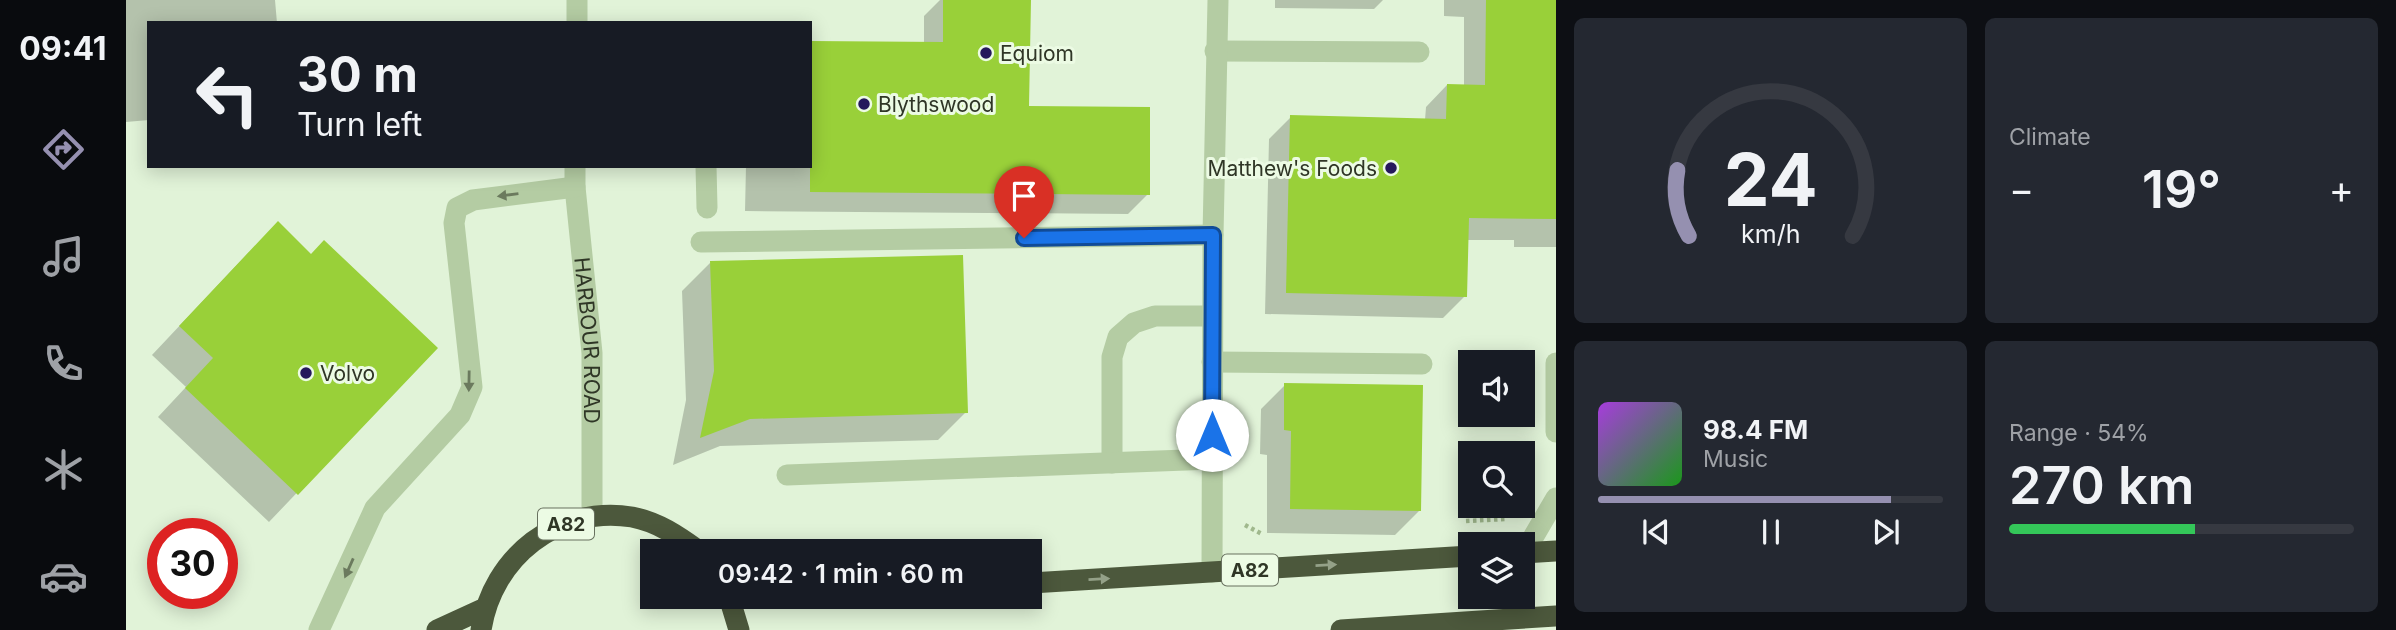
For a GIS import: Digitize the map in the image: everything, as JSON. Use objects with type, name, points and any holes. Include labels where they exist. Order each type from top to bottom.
[{"type":"highway","name":"A82","points":[[481,630],[485,608],[501,575],[525,547],[556,527],[592,516],[632,517],[671,530],[683,539]]},
{"type":"highway","points":[[1535,552],[1556,551]]},
{"type":"highway","name":"A82","points":[[1042,582],[1458,557]]},
{"type":"highway","points":[[437,630],[485,608]]},
{"type":"highway","points":[[733,609],[739,630]]},
{"type":"highway","points":[[1341,630],[1516,624],[1556,616]]},
{"type":"street","points":[[577,21],[578,0]]},
{"type":"street","points":[[1212,572],[1212,316],[1217,0]]},
{"type":"street","points":[[1215,51],[1419,52]]},
{"type":"street","points":[[706,168],[706,208]]},
{"type":"street","points":[[319,630],[375,508],[460,415],[472,387],[454,223],[457,208],[472,200],[575,176]]},
{"type":"street","name":"HARBOUR ROAD","points":[[575,176],[592,353],[592,516]]},
{"type":"street","points":[[701,242],[1213,235]]},
{"type":"street","points":[[1112,463],[1112,356],[1118,337],[1134,323],[1155,316],[1212,316]]},
{"type":"street","points":[[1212,362],[1422,364]]},
{"type":"street","points":[[1556,363],[1556,432]]},
{"type":"street","points":[[786,475],[1212,459]]},
{"type":"street","points":[[1535,534],[1556,498]]},
{"type":"path","points":[[1239,515],[1244,524],[1256,533],[1267,535]]},
{"type":"path","points":[[1463,521],[1545,518]]},
{"type":"building","points":[[943,0],[1031,0],[1029,106],[1150,107],[1150,195],[810,192],[812,41],[943,42]]},
{"type":"building","name":"Matthew's Foods","points":[[1486,0],[1556,0],[1556,219],[1469,218],[1467,297],[1286,293],[1290,115],[1446,119],[1447,84],[1485,85]]},
{"type":"building","name":"Volvo","points":[[278,221],[311,254],[324,240],[438,348],[298,495],[185,388],[213,358],[179,326]]},
{"type":"building","points":[[963,255],[968,413],[750,419],[700,438],[714,371],[710,261]]},
{"type":"building","points":[[1284,383],[1423,385],[1421,511],[1290,509],[1291,431],[1284,430]]},
{"type":"place","name":"Equiom","points":[[986,53]]},
{"type":"place","name":"Blythswood","points":[[864,104]]},
{"type":"place","name":"Matthew's Foods","points":[[1391,168]]},
{"type":"place","name":"Volvo","points":[[306,373]]},
{"type":"route","points":[[1024,238],[1213,235],[1212,435]]}]
